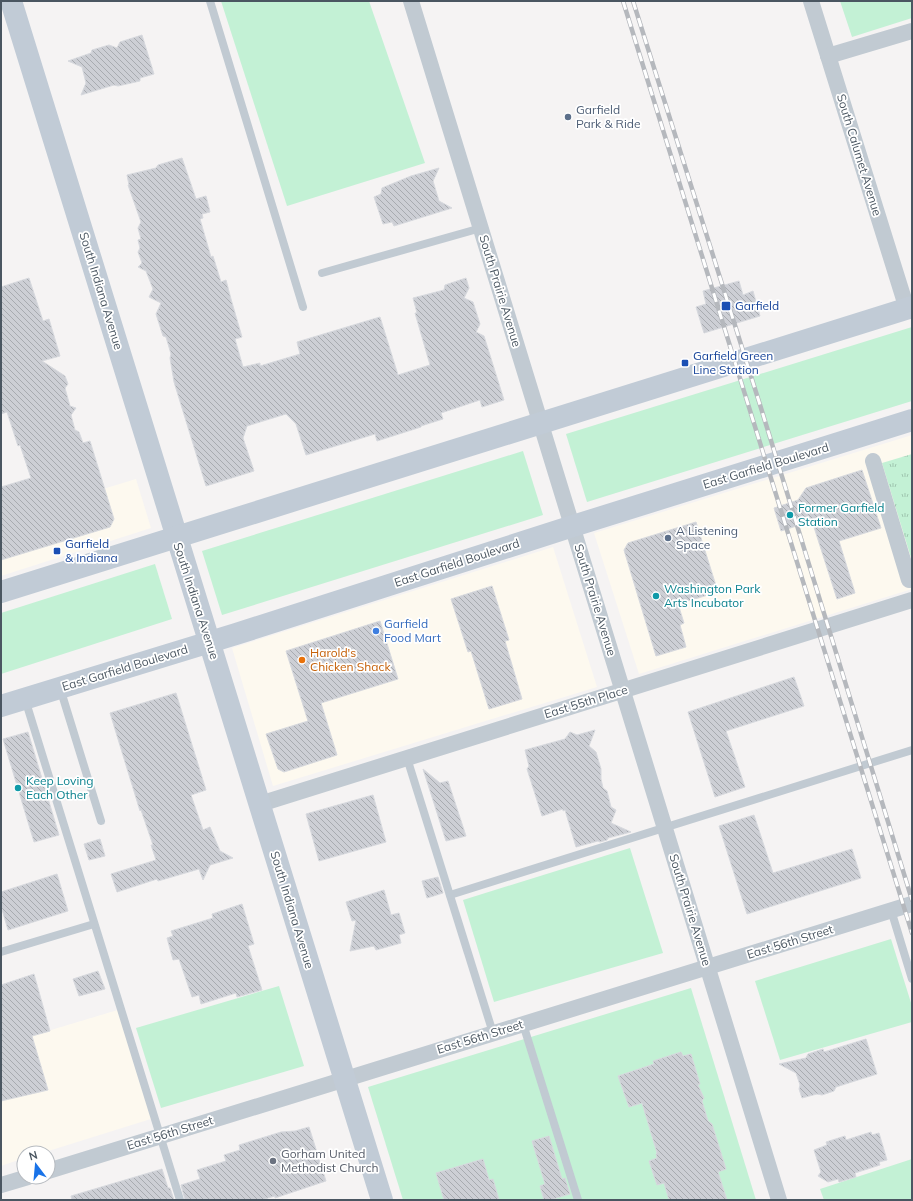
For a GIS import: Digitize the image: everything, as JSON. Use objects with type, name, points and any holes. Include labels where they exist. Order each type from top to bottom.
[{"type":"street","name":"South Indiana Avenue","points":[[11,1],[382,1200]]},
{"type":"street","name":"South Prairie Avenue","points":[[412,1],[779,1200]]},
{"type":"street","name":"South Calumet Avenue","points":[[811,1],[909,308]]},
{"type":"street","points":[[828,56],[912,31]]},
{"type":"street","points":[[1,592],[176,536],[909,308]]},
{"type":"street","name":"East Garfield Boulevard","points":[[1,706],[210,642],[912,420]]},
{"type":"street","points":[[873,461],[909,580]]},
{"type":"street","name":"East 55th Place","points":[[260,804],[912,600]]},
{"type":"street","name":"East 56th Street","points":[[56,1168],[912,904]]},
{"type":"street","points":[[1,1185],[16,1181]]},
{"type":"lane","points":[[210,1],[303,307]]},
{"type":"lane","points":[[322,273],[481,228]]},
{"type":"lane","points":[[60,688],[101,821]]},
{"type":"lane","points":[[24,698],[180,1200]]},
{"type":"lane","points":[[450,895],[912,750]]},
{"type":"lane","points":[[407,758],[493,1033]]},
{"type":"lane","points":[[891,910],[912,979]]},
{"type":"lane","points":[[1,952],[94,924]]},
{"type":"lane","points":[[524,1024],[578,1200]]},
{"type":"shaded area","points":[[912,435],[912,589],[639,674],[594,533]]},
{"type":"shaded area","points":[[136,479],[151,528],[1,576],[1,520]]},
{"type":"shaded area","points":[[553,547],[597,687],[273,786],[232,648]]},
{"type":"shaded area","points":[[121,1009],[154,1118],[56,1149],[56,1145],[16,1145],[16,1161],[1,1166],[1,1045]]},
{"type":"green space","points":[[221,1],[369,1],[425,163],[287,206]]},
{"type":"green space","points":[[840,1],[912,1],[912,18],[852,37]]},
{"type":"green space","points":[[912,327],[912,401],[587,502],[566,434]]},
{"type":"green space","points":[[523,451],[543,515],[222,615],[202,551]]},
{"type":"green space","points":[[912,454],[912,561],[882,463]]},
{"type":"green space","points":[[155,564],[172,619],[1,674],[1,613]]},
{"type":"green space","points":[[630,848],[663,953],[494,1002],[463,900]]},
{"type":"green space","points":[[891,939],[912,1006],[912,1022],[780,1060],[755,981]]},
{"type":"green space","points":[[279,986],[304,1066],[161,1108],[136,1028]]},
{"type":"green space","points":[[691,988],[756,1200],[403,1200],[368,1087]]},
{"type":"green space","points":[[912,1159],[912,1200],[824,1200],[820,1189]]},
{"type":"building","points":[[142,35],[154,74],[140,78],[140,81],[118,86],[114,85],[81,95],[86,83],[82,67],[68,61],[91,53],[92,50],[109,45],[117,48],[120,42]]},
{"type":"building","points":[[182,158],[196,199],[206,196],[210,212],[202,214],[203,218],[200,219],[211,257],[213,256],[221,282],[226,280],[242,337],[235,339],[243,367],[260,363],[260,366],[300,354],[297,342],[380,317],[398,375],[430,365],[415,313],[417,313],[413,298],[444,290],[445,285],[466,278],[469,288],[464,298],[473,302],[480,324],[476,332],[484,336],[504,400],[482,407],[480,400],[441,413],[443,419],[377,441],[375,434],[306,455],[296,424],[286,414],[247,426],[243,438],[254,471],[206,486],[174,382],[170,358],[171,354],[166,337],[163,336],[156,314],[161,303],[149,297],[153,289],[146,271],[138,267],[142,263],[138,252],[140,248],[138,240],[141,239],[138,228],[141,222],[128,185],[127,175],[156,168],[158,165]]},
{"type":"building","points":[[439,168],[433,181],[439,201],[452,208],[394,226],[392,222],[383,224],[374,197],[381,194],[382,188],[411,176]]},
{"type":"building","points":[[29,278],[43,321],[49,319],[60,356],[42,361],[65,376],[68,384],[65,388],[70,406],[76,408],[71,415],[75,430],[79,432],[83,443],[90,441],[114,519],[110,527],[1,560],[1,487],[31,478],[20,445],[18,446],[7,412],[1,414],[1,287]]},
{"type":"building","name":"Garfield","points":[[739,281],[743,295],[753,291],[760,316],[704,333],[696,307],[706,304],[703,291]]},
{"type":"building","points":[[862,470],[881,528],[839,541],[855,593],[837,599],[812,521],[781,531],[774,508],[798,500],[806,488]]},
{"type":"building","points":[[696,522],[718,592],[678,604],[684,623],[680,625],[686,647],[656,656],[624,550],[628,543]]},
{"type":"building","points":[[492,586],[509,640],[505,641],[522,699],[489,709],[471,651],[468,652],[451,599]]},
{"type":"building","points":[[380,621],[398,679],[321,703],[337,755],[284,772],[278,769],[266,734],[308,721],[286,651]]},
{"type":"building","points":[[794,677],[804,706],[726,731],[745,787],[715,797],[688,712]]},
{"type":"building","points":[[176,693],[206,790],[191,795],[203,830],[210,827],[220,851],[233,858],[210,865],[203,880],[199,869],[158,881],[157,879],[117,892],[111,874],[156,860],[151,845],[153,845],[141,810],[140,811],[110,713]]},
{"type":"building","points":[[595,730],[589,746],[596,752],[601,769],[603,788],[607,791],[611,807],[616,810],[611,823],[631,832],[608,838],[607,840],[600,842],[598,841],[576,847],[565,810],[563,811],[563,809],[542,816],[527,769],[529,766],[525,750],[565,739],[570,732],[577,735]]},
{"type":"building","points":[[28,732],[59,835],[34,842],[3,739]]},
{"type":"building","points":[[423,769],[440,783],[448,781],[466,836],[446,841]]},
{"type":"building","points":[[373,795],[386,842],[319,861],[306,814]]},
{"type":"building","points":[[754,815],[773,873],[852,849],[861,878],[747,914],[719,826]]},
{"type":"building","points":[[100,839],[105,856],[89,860],[84,844]]},
{"type":"building","points":[[57,874],[68,911],[8,930],[1,906],[1,892]]},
{"type":"building","points":[[438,877],[443,893],[427,898],[422,881]]},
{"type":"building","points":[[384,890],[391,915],[399,913],[405,933],[399,935],[401,943],[376,950],[374,946],[350,951],[356,920],[352,921],[346,902]]},
{"type":"building","points":[[242,904],[254,944],[248,946],[262,990],[237,997],[236,993],[201,1004],[199,995],[192,997],[179,959],[173,960],[167,938],[173,936],[171,931],[213,918],[212,914]]},
{"type":"building","points":[[98,971],[105,989],[79,996],[73,979]]},
{"type":"building","points":[[34,974],[50,1031],[32,1036],[48,1090],[1,1101],[1,985]]},
{"type":"building","points":[[866,1039],[877,1074],[836,1087],[834,1091],[822,1095],[817,1094],[802,1098],[796,1073],[779,1064],[806,1058],[808,1054],[823,1049],[824,1052]]},
{"type":"building","points":[[681,1052],[683,1056],[691,1054],[700,1084],[698,1085],[704,1098],[702,1101],[708,1121],[712,1124],[726,1169],[718,1172],[727,1200],[669,1200],[664,1183],[657,1185],[649,1161],[657,1158],[657,1153],[642,1103],[629,1107],[618,1076],[654,1064],[653,1061]]},
{"type":"building","name":"Gorham United Methodist Church","points":[[309,1127],[326,1181],[275,1198],[275,1196],[261,1200],[185,1200],[181,1185],[200,1179],[197,1170],[226,1161],[224,1155],[240,1150],[239,1145],[281,1132],[295,1131]]},
{"type":"building","points":[[871,1132],[872,1135],[879,1133],[887,1160],[879,1162],[880,1165],[855,1173],[856,1177],[839,1182],[838,1179],[828,1182],[818,1176],[821,1172],[814,1150],[827,1145],[826,1142],[845,1136],[846,1140]]},
{"type":"building","points":[[549,1136],[562,1179],[565,1178],[570,1194],[550,1200],[544,1200],[540,1186],[545,1184],[532,1141]]},
{"type":"building","points":[[483,1159],[489,1180],[493,1179],[499,1200],[444,1200],[436,1173]]},
{"type":"building","points":[[162,1169],[168,1188],[170,1188],[174,1200],[72,1200],[71,1196]]},
{"type":"railway","points":[[623,1],[912,933]]},
{"type":"railway","points":[[633,1],[761,408],[912,900]]},
{"type":"place","name":"Garfield Park & Ride","points":[[568,117]]},
{"type":"place","name":"Garfield","points":[[726,306]]},
{"type":"place","name":"Garfield Green Line Station","points":[[685,363]]},
{"type":"place","name":"Former Garfield Station","points":[[790,515]]},
{"type":"place","name":"A Listening Space","points":[[668,538]]},
{"type":"place","name":"Garfield & Indiana","points":[[57,551]]},
{"type":"place","name":"Washington Park Arts Incubator","points":[[656,596]]},
{"type":"place","name":"Garfield Food Mart","points":[[376,631]]},
{"type":"place","name":"Harold's Chicken Shack","points":[[302,660]]},
{"type":"place","name":"Keep Loving Each Other","points":[[18,788]]},
{"type":"place","name":"Gorham United Methodist Church","points":[[273,1161]]}]
